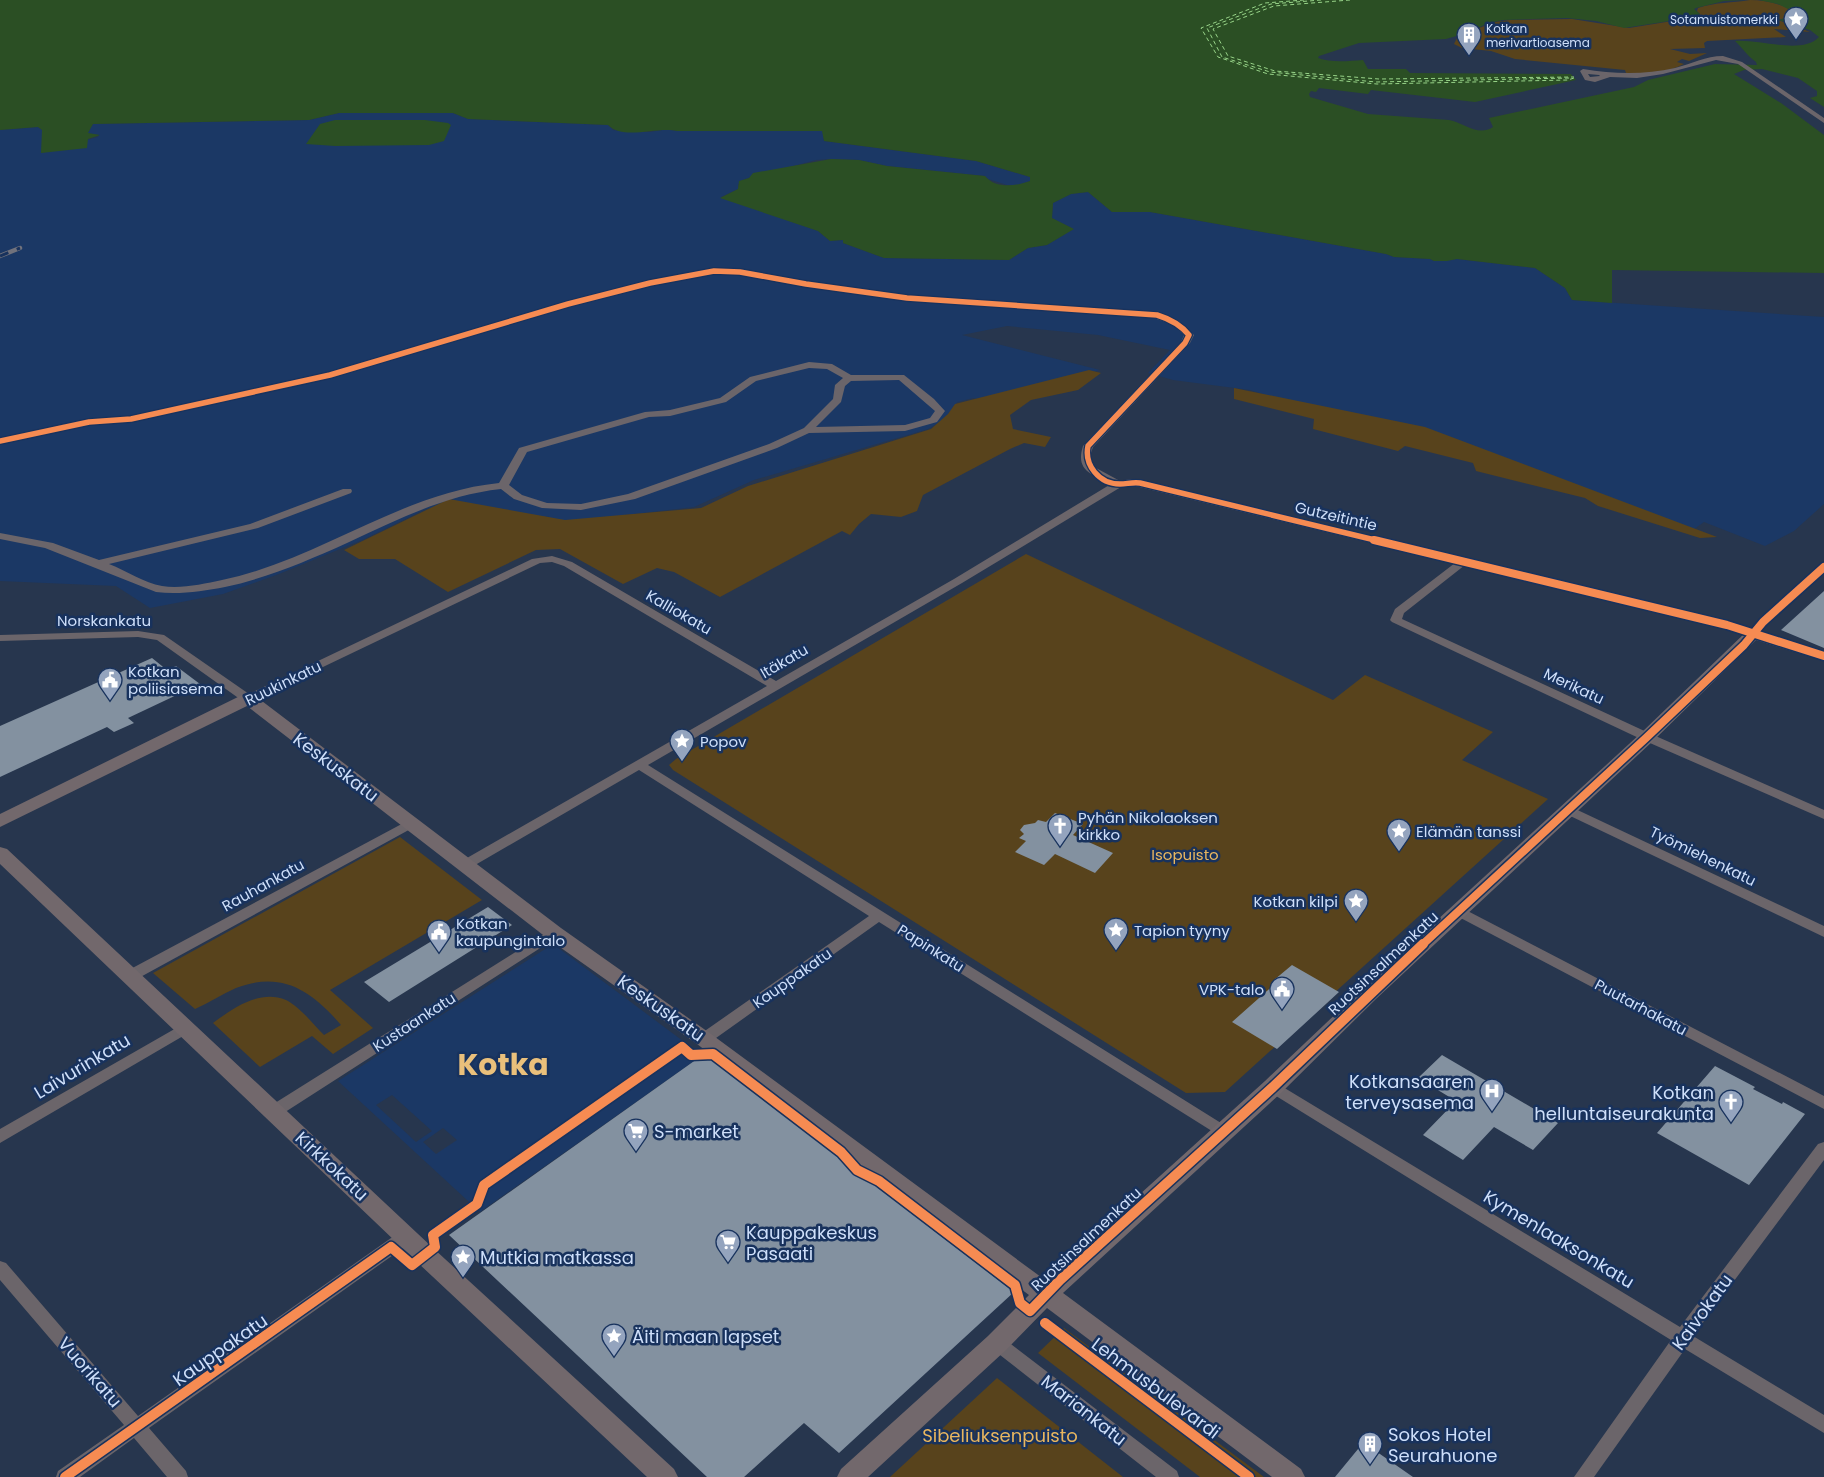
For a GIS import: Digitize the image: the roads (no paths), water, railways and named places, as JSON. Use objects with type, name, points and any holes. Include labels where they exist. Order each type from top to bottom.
[{"type":"main road","points":[[1753,634],[1824,656]]},
{"type":"main road","name":"Ruotsinsalmenkatu","points":[[850,1477],[1273,1087],[1647,737],[1753,634]]},
{"type":"main road","name":"Ruukinkatu","points":[[0,821],[248,700]]},
{"type":"main road","name":"Keskuskatu","points":[[248,700],[554,933],[704,1039],[1292,1477]]},
{"type":"main road","name":"Kirkkokatu","points":[[0,853],[273,1112],[665,1477]]},
{"type":"street","points":[[1608,75],[1644,75],[1680,68],[1710,58],[1722,58],[1740,63],[1824,121]]},
{"type":"street","name":"Gutzeitintie","points":[[0,441],[89,422],[131,419],[330,375],[568,304],[650,283],[714,272],[740,272],[806,284],[907,298],[1157,316],[1174,321],[1185,330],[1189,335],[1185,344],[1137,392],[1088,446],[1085,456],[1086,464],[1092,470],[1118,484],[1131,482],[1146,485],[1718,623],[1753,634]]},
{"type":"street","points":[[503,486],[523,450],[648,414],[670,413],[723,400],[752,379],[809,365],[829,366],[849,378],[901,377],[931,401],[940,411],[934,420],[905,428],[807,430]]},
{"type":"street","points":[[0,536],[53,547],[98,564],[144,586],[171,590],[210,587],[249,578],[297,561],[437,499],[477,489],[503,486],[518,496],[546,506],[581,507],[631,497],[773,446],[807,430],[838,400],[840,385],[849,378]]},
{"type":"street","name":"Itäkatu","points":[[465,865],[974,572],[1118,484]]},
{"type":"street","points":[[98,564],[254,526],[347,491]]},
{"type":"street","name":"Ruukinkatu","points":[[248,700],[536,561],[547,558],[568,564]]},
{"type":"street","name":"Merikatu","points":[[1464,561],[1399,611],[1396,620],[1647,737],[1824,815]]},
{"type":"street","name":"Kalliokatu","points":[[568,564],[775,685]]},
{"type":"street","points":[[1753,634],[1762,622],[1824,566]]},
{"type":"street","name":"Norskankatu","points":[[0,638],[138,634],[160,637],[248,700]]},
{"type":"street","name":"Papinkatu","points":[[639,765],[1223,1132]]},
{"type":"street","name":"Työmiehenkatu","points":[[1569,810],[1824,932]]},
{"type":"street","name":"Rauhankatu","points":[[130,976],[411,823]]},
{"type":"street","name":"Puutarhakatu","points":[[1458,912],[1824,1103]]},
{"type":"street","name":"Kauppakatu","points":[[704,1039],[878,916]]},
{"type":"street","name":"Kustaankatu","points":[[273,1112],[554,933]]},
{"type":"street","name":"Laivurinkatu","points":[[0,1137],[185,1028]]},
{"type":"street","name":"Kymenlaaksonkatu","points":[[1273,1087],[1824,1425]]},
{"type":"street","name":"Kaivokatu","points":[[1582,1477],[1824,1148]]},
{"type":"street","name":"Kauppakatu","points":[[65,1477],[407,1236]]},
{"type":"street","name":"Vuorikatu","points":[[0,1268],[179,1477]]},
{"type":"street","name":"Mariankatu","points":[[997,1343],[1170,1477]]},
{"type":"railway","points":[[0,256],[20,248]]},
{"type":"place","name":"Sotamuistomerkki","points":[[1796,40]]},
{"type":"place","name":"Kotkan merivartioasema","points":[[1469,56]]},
{"type":"place","name":"Kotkan poliisiasema","points":[[110,701]]},
{"type":"place","name":"Popov","points":[[682,762]]},
{"type":"place","name":"Pyhän Nikolaoksen kirkko","points":[[1060,847]]},
{"type":"place","name":"Elämän tanssi","points":[[1399,852]]},
{"type":"place","name":"Kotkan kilpi","points":[[1356,922]]},
{"type":"place","name":"Tapion tyyny","points":[[1116,951]]},
{"type":"place","name":"Kotkan kaupungintalo","points":[[439,953]]},
{"type":"place","name":"VPK-talo","points":[[1282,1010]]},
{"type":"place","name":"Kotkansaaren terveysasema","points":[[1492,1112]]},
{"type":"place","name":"Kotkan helluntaiseurakunta","points":[[1731,1123]]},
{"type":"place","name":"S-market","points":[[636,1152]]},
{"type":"place","name":"Kauppakeskus Pasaati","points":[[728,1263]]},
{"type":"place","name":"Mutkia matkassa","points":[[463,1278]]},
{"type":"place","name":"Äiti maan lapset","points":[[614,1357]]},
{"type":"place","name":"Sokos Hotel Seurahuone","points":[[1370,1465]]},
{"type":"district","name":"Kotka","points":[[503,1064]]},
{"type":"park label","name":"Isopuisto","points":[[1185,854]]},
{"type":"park label","name":"Sibeliuksenpuisto","points":[[1000,1435]]}]
